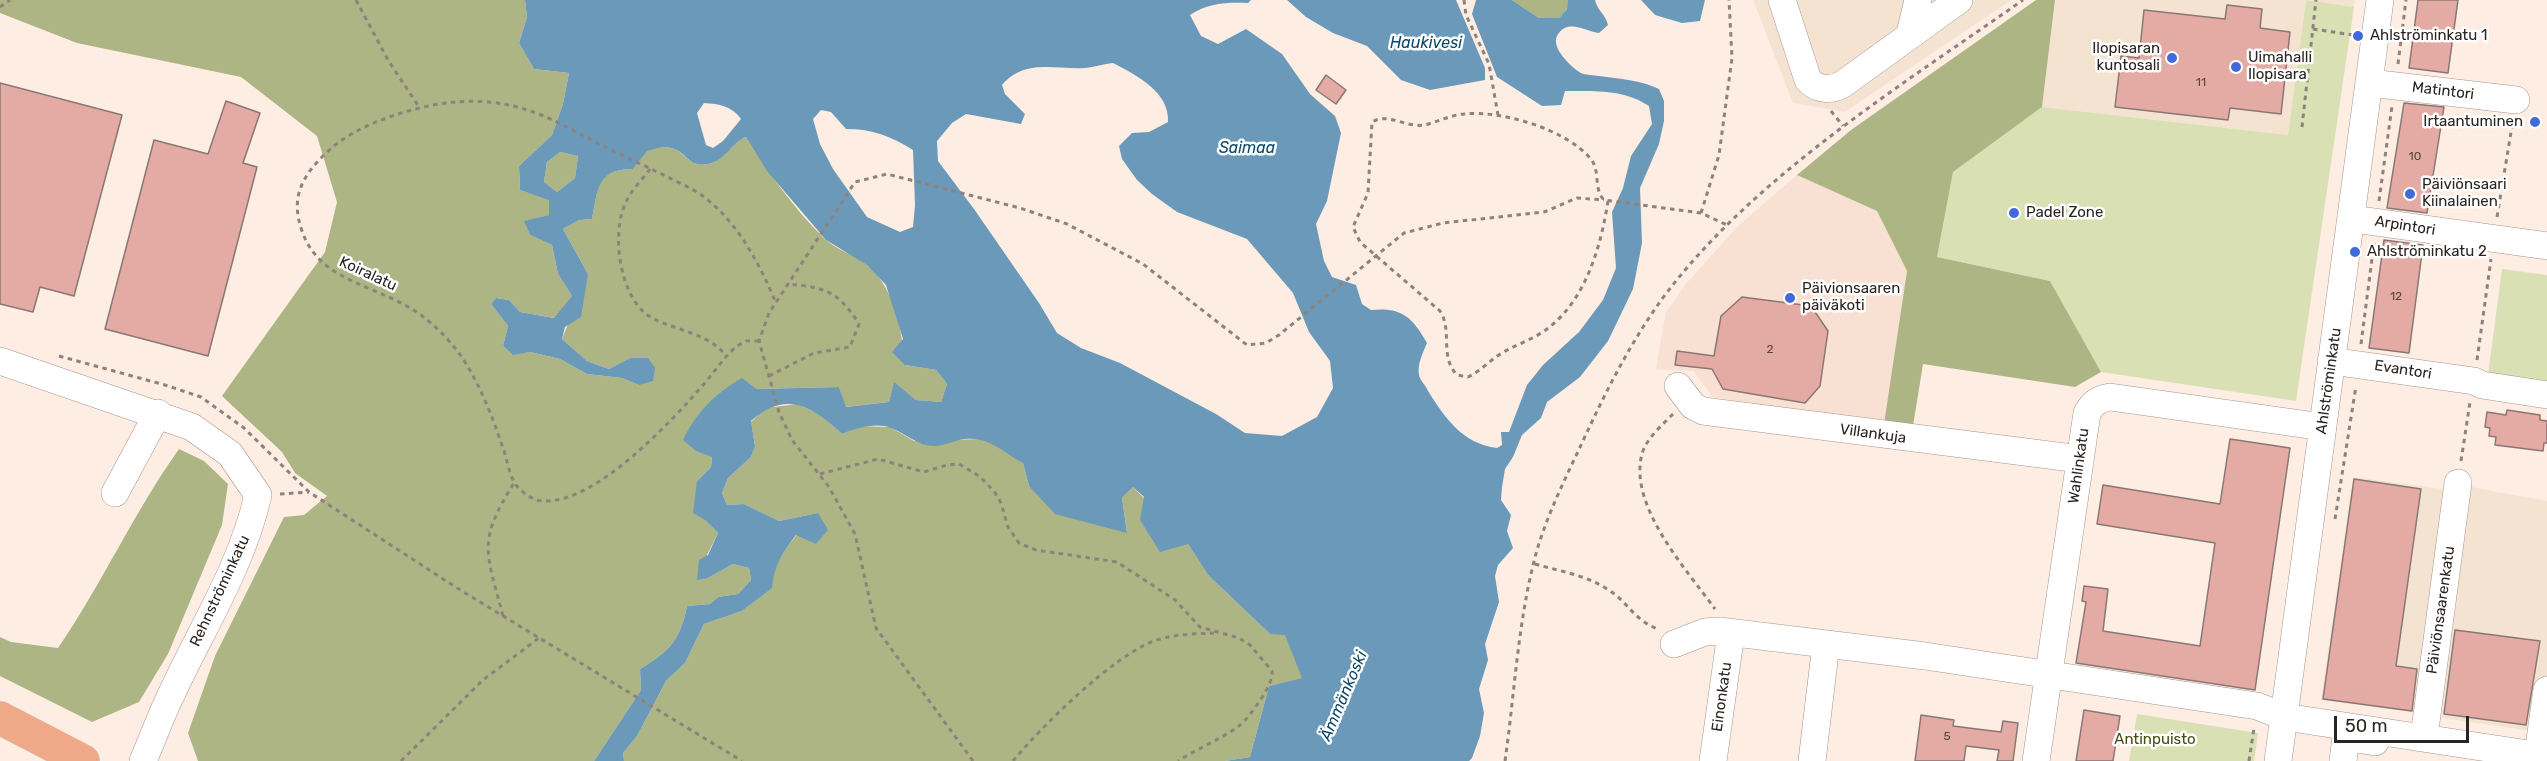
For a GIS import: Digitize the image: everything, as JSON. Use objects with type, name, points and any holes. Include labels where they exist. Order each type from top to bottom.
[{"type":"highway","points":[[0,718],[83,761]]},
{"type":"street","points":[[1782,0],[1805,74],[1811,84],[1830,89],[1838,87],[1959,0]]},
{"type":"street","points":[[1910,34],[1918,0]]},
{"type":"street","name":"Ahlströminkatu","points":[[2278,761],[2331,360],[2365,220],[2383,84],[2380,0]]},
{"type":"street","name":"Matintori","points":[[2383,84],[2516,100]]},
{"type":"street","name":"Arpintori","points":[[2365,220],[2547,246]]},
{"type":"street","name":"Evantori","points":[[2331,360],[2547,394]]},
{"type":"street","points":[[0,361],[158,413],[192,427],[230,454],[258,495]]},
{"type":"street","name":"Villankuja","points":[[1682,393],[1703,411],[2080,459]]},
{"type":"street","name":"Wahlinkatu","points":[[2036,761],[2087,413],[2100,398],[2110,397],[2323,427]]},
{"type":"street","points":[[115,493],[158,413]]},
{"type":"street","name":"Päiviönsaarenkatu","points":[[2424,737],[2458,483]]},
{"type":"street","name":"Rehnströminkatu","points":[[143,761],[171,694],[231,576],[248,532],[258,495]]},
{"type":"street","points":[[1681,641],[1705,632],[1826,644],[2257,706],[2284,717],[2424,737],[2541,758],[2547,690]]},
{"type":"street","name":"Einonkatu","points":[[1713,761],[1731,633]]},
{"type":"street","points":[[1812,761],[1826,644]]},
{"type":"street","points":[[2343,761],[2346,737],[2489,758],[2488,761]]},
{"type":"path","points":[[0,7],[10,0]]},
{"type":"path","points":[[356,0],[388,60],[419,107]]},
{"type":"path","points":[[1464,0],[1466,15],[1489,64],[1498,115]]},
{"type":"path","points":[[1701,213],[1719,155],[1732,58],[1729,0]]},
{"type":"path","points":[[1505,761],[1524,614],[1534,564],[1565,481],[1616,370],[1665,295],[1726,225],[1843,126],[2023,0]]},
{"type":"path","points":[[2302,127],[2316,0]]},
{"type":"path","points":[[2360,355],[2365,220],[2383,84],[2406,0]]},
{"type":"path","points":[[2313,29],[2358,36]]},
{"type":"path","points":[[2458,483],[2516,100]]},
{"type":"path","name":"Koiralatu","points":[[514,483],[484,398],[455,349],[432,324],[415,311],[323,265],[310,250],[299,222],[296,201],[298,190],[326,153],[361,127],[419,107],[474,101],[532,111],[695,191],[721,211],[746,247],[776,303]]},
{"type":"path","points":[[1460,114],[1498,115],[1536,125],[1587,154],[1596,168],[1599,191],[1608,201],[1594,260],[1575,296],[1559,318],[1544,331],[1500,354],[1468,377],[1457,375],[1448,362],[1445,323],[1440,311],[1357,237],[1353,227],[1368,194],[1372,122],[1385,119],[1413,126],[1460,114]]},
{"type":"path","points":[[650,169],[625,203],[618,240],[621,268],[628,292],[651,318],[717,344],[726,356]]},
{"type":"path","points":[[973,761],[879,633],[873,617],[862,556],[855,534],[841,505],[820,474],[794,444],[779,412],[759,341],[764,322],[807,252],[855,182],[887,174],[1020,208],[1067,224],[1143,264],[1247,345],[1266,343],[1279,335],[1404,232],[1443,224],[1544,212],[1577,198],[1701,213],[1726,225]]},
{"type":"path","points":[[769,376],[814,352],[850,347],[859,324],[845,301],[819,286],[787,284]]},
{"type":"path","points":[[504,617],[488,567],[487,543],[494,517],[514,483],[530,497],[540,501],[567,499],[586,492],[610,474],[664,425],[694,395],[726,356],[741,343],[759,341]]},
{"type":"path","points":[[1682,393],[1642,453],[1641,476],[1646,503],[1660,532],[1731,633]]},
{"type":"path","points":[[820,474],[878,459],[924,472],[959,464],[979,476],[994,491],[1001,503],[1008,527],[1019,543],[1036,550],[1118,562],[1175,600],[1200,627],[1239,638],[1250,645],[1269,666],[1273,679],[1240,724],[1178,761]]},
{"type":"path","points":[[258,495],[309,492],[504,617],[742,761]]},
{"type":"path","points":[[1534,564],[1586,578],[1609,590],[1642,624],[1681,641]]},
{"type":"path","points":[[1013,761],[1056,716],[1114,665],[1136,650],[1162,639],[1216,632]]},
{"type":"path","points":[[401,761],[483,680],[539,638]]},
{"type":"shaded area","points":[[1753,0],[2011,0],[1845,112],[1793,103]]},
{"type":"shaded area","points":[[2055,0],[2306,0],[2288,135],[2042,107]]},
{"type":"shaded area","points":[[2306,0],[2355,0],[2354,7]]},
{"type":"shaded area","name":"Päivionsaaren päiväkoti","points":[[1797,175],[1877,211],[1907,271],[1884,424],[1713,397],[1693,371],[1656,369],[1666,312],[1686,284],[1737,227]]},
{"type":"shaded area","points":[[2353,477],[2450,490],[2416,713],[2321,700]]},
{"type":"shaded area","points":[[2471,487],[2547,501],[2547,733],[2441,718]]},
{"type":"green space","points":[[0,0],[525,0],[527,17],[519,43],[534,69],[569,73],[563,104],[552,135],[519,166],[520,190],[549,199],[549,215],[525,222],[530,235],[552,245],[558,274],[572,296],[555,318],[520,312],[509,300],[496,298],[491,304],[508,326],[503,346],[512,354],[530,352],[560,359],[587,374],[622,378],[639,385],[630,358],[609,369],[587,361],[562,339],[588,274],[563,229],[579,220],[592,219],[601,182],[612,172],[633,169],[647,150],[671,148],[693,163],[704,165],[716,161],[746,137],[782,190],[813,227],[829,242],[862,261],[877,275],[891,298],[902,338],[905,365],[936,370],[947,384],[941,402],[916,400],[894,383],[889,402],[845,407],[839,387],[756,389],[696,451],[712,456],[711,467],[697,481],[705,520],[718,533],[707,555],[708,578],[733,564],[749,568],[751,580],[738,594],[718,597],[710,604],[687,606],[681,628],[672,644],[640,669],[641,690],[594,761],[198,761],[188,733],[215,656],[284,517],[304,515],[327,496],[295,473],[282,452],[222,396],[325,252],[337,202],[317,136],[241,77],[77,43],[0,13]]},
{"type":"green space","points":[[1512,0],[1568,0],[1568,3],[1566,10],[1559,18],[1539,18]]},
{"type":"green space","points":[[2036,0],[2055,0],[2042,107],[1953,172],[1937,257],[2050,281],[2101,372],[2075,387],[1923,364],[1913,426],[1884,424],[1907,271],[1877,211],[1797,175],[1851,130]]},
{"type":"green space","points":[[2306,0],[2354,7],[2296,401],[2101,372],[2050,281],[1937,257],[1953,172],[2042,107],[2288,135]]},
{"type":"green space","points":[[560,152],[578,156],[575,178],[557,192],[544,182],[547,162]]},
{"type":"green space","points":[[2502,269],[2547,275],[2547,383],[2488,375]]},
{"type":"green space","points":[[797,404],[820,414],[842,434],[860,426],[890,427],[914,441],[981,439],[994,444],[1023,463],[1029,486],[1127,532],[1122,498],[1133,487],[1188,544],[1208,575],[1270,634],[1285,634],[1303,678],[1269,686],[1250,757],[1225,761],[624,761],[623,753],[637,736],[666,681],[685,663],[704,624],[742,611],[771,588],[773,576],[787,547],[818,513],[779,521],[744,504],[727,505],[722,493],[728,478],[751,457],[755,445],[751,422],[765,408]]},
{"type":"green space","points":[[179,449],[204,461],[228,484],[222,525],[168,654],[139,702],[92,722],[0,676],[0,637],[11,642],[58,648],[147,498]]},
{"type":"green space","name":"Antinpuisto","points":[[2137,714],[2258,733],[2254,761],[2129,761]]},
{"type":"water","name":"Saimaa","points":[[525,0],[1251,0],[1248,3],[1225,3],[1211,6],[1190,15],[1201,36],[1218,44],[1246,29],[1282,54],[1310,94],[1335,116],[1341,133],[1327,201],[1316,224],[1324,261],[1332,277],[1356,285],[1362,304],[1371,310],[1382,309],[1398,312],[1411,320],[1427,343],[1422,354],[1419,375],[1434,401],[1448,420],[1465,435],[1485,446],[1497,448],[1502,445],[1501,432],[1509,432],[1527,385],[1543,365],[1579,332],[1603,300],[1616,268],[1612,212],[1623,188],[1631,156],[1652,124],[1649,106],[1629,96],[1619,94],[1598,91],[1565,91],[1561,105],[1542,106],[1497,77],[1472,14],[1476,0],[1512,0],[1539,18],[1559,18],[1567,9],[1568,0],[1595,0],[1608,25],[1599,33],[1572,26],[1566,27],[1557,36],[1559,51],[1572,66],[1583,74],[1637,82],[1659,89],[1664,101],[1664,121],[1659,144],[1640,188],[1642,243],[1633,289],[1608,341],[1580,377],[1547,402],[1541,418],[1522,435],[1505,469],[1501,500],[1511,515],[1507,531],[1513,548],[1498,565],[1495,576],[1499,602],[1485,644],[1488,660],[1479,689],[1484,713],[1480,736],[1472,758],[1469,761],[1225,761],[1250,757],[1269,686],[1302,678],[1285,635],[1270,634],[1208,575],[1188,544],[1160,552],[1140,520],[1144,497],[1133,487],[1122,498],[1127,533],[1055,514],[1029,486],[1023,463],[982,440],[965,439],[938,446],[928,445],[885,426],[860,428],[842,434],[809,409],[787,404],[776,406],[751,421],[755,446],[751,457],[728,478],[722,493],[727,505],[744,504],[779,521],[818,513],[828,530],[816,544],[796,535],[780,559],[772,588],[742,611],[704,624],[685,663],[666,681],[637,736],[623,753],[624,761],[594,761],[641,690],[640,669],[672,644],[681,628],[687,606],[710,604],[718,597],[738,594],[751,580],[749,568],[733,564],[708,578],[697,580],[699,560],[708,555],[718,533],[705,520],[693,513],[697,481],[711,467],[712,457],[696,451],[683,440],[694,420],[708,404],[723,390],[742,378],[756,389],[839,387],[846,407],[889,402],[894,382],[916,400],[941,402],[947,384],[936,370],[905,365],[892,352],[903,339],[886,285],[867,265],[826,240],[767,171],[746,137],[717,161],[704,165],[693,163],[682,153],[671,148],[647,151],[633,169],[612,173],[601,183],[592,219],[579,220],[563,229],[588,274],[581,317],[565,327],[562,339],[587,361],[609,369],[630,358],[648,358],[655,368],[653,381],[639,385],[622,378],[587,374],[560,359],[530,352],[513,355],[503,346],[508,326],[491,304],[496,298],[509,300],[520,312],[554,318],[572,296],[558,274],[552,245],[530,235],[524,221],[549,215],[549,200],[520,190],[519,166],[552,135],[563,104],[569,73],[534,69],[519,43],[527,17]],"holes":[[[1113,63],[1150,86],[1163,102],[1168,122],[1149,132],[1132,133],[1119,146],[1122,159],[1137,180],[1177,212],[1247,239],[1293,293],[1309,332],[1330,361],[1333,388],[1317,417],[1282,436],[1245,433],[1216,414],[1120,363],[1081,348],[1057,333],[974,209],[938,161],[937,141],[952,123],[966,114],[1021,124],[1025,114],[1005,94],[1002,85],[1020,71],[1041,67],[1085,68]],[[704,103],[715,104],[729,108],[741,119],[723,141],[713,148],[706,145],[697,113]],[[821,110],[831,112],[846,129],[881,134],[913,150],[915,205],[913,227],[900,232],[867,217],[833,169],[820,144],[813,119]],[[560,152],[578,156],[575,178],[557,192],[544,182],[547,162]]]},
{"type":"water","name":"Haukivesi","points":[[1287,0],[1456,0],[1485,68],[1485,80],[1430,90],[1401,80],[1367,46],[1333,33],[1306,17]]},
{"type":"water","points":[[1641,0],[1705,0],[1700,21],[1682,23],[1655,15]]},
{"type":"building","points":[[2418,0],[2458,0],[2448,73],[2409,68]]},
{"type":"building","points":[[2227,5],[2262,9],[2260,28],[2290,32],[2281,114],[2230,108],[2228,120],[2115,107],[2121,56],[2139,58],[2144,10],[2225,19]]},
{"type":"building","points":[[1326,75],[1346,90],[1336,104],[1316,90]]},
{"type":"building","points":[[0,83],[122,115],[74,296],[40,287],[33,312],[0,304]]},
{"type":"building","points":[[226,101],[260,113],[243,163],[257,167],[208,356],[105,329],[154,140],[208,154]]},
{"type":"building","points":[[2404,103],[2444,107],[2427,213],[2387,208]]},
{"type":"building","points":[[2384,240],[2423,245],[2409,353],[2369,348]]},
{"type":"building","points":[[1742,297],[1811,306],[1828,331],[1820,386],[1805,403],[1723,389],[1712,369],[1675,365],[1677,351],[1714,356],[1721,316]]},
{"type":"building","points":[[2507,410],[2540,415],[2540,420],[2547,421],[2547,443],[2544,443],[2543,451],[2495,445],[2496,437],[2489,436],[2490,428],[2485,427],[2487,412],[2506,415]]},
{"type":"building","points":[[2230,439],[2290,448],[2255,690],[2076,663],[2086,602],[2082,601],[2084,586],[2108,589],[2103,631],[2200,646],[2215,543],[2097,524],[2103,485],[2220,504]]},
{"type":"building","points":[[2354,479],[2421,489],[2396,666],[2417,669],[2412,711],[2323,699]]},
{"type":"building","points":[[2455,630],[2540,641],[2526,725],[2444,714]]},
{"type":"building","points":[[2084,710],[2120,716],[2113,761],[2076,761]]},
{"type":"building","points":[[1921,715],[1954,720],[1953,726],[2001,732],[2003,721],[2018,723],[2013,761],[1997,761],[1999,750],[1966,746],[1964,761],[1915,761]]},
{"type":"place","name":"Ahlströminkatu 1","points":[[2358,36]]},
{"type":"place","name":"Ilopisaran kuntosali","points":[[2172,58]]},
{"type":"place","name":"Uimahalli Ilopisara","points":[[2236,67]]},
{"type":"place","name":"Irtaantuminen","points":[[2535,122]]},
{"type":"place","name":"Päiviönsaari Kiinalainen","points":[[2410,194]]},
{"type":"place","name":"Padel Zone","points":[[2014,213]]},
{"type":"place","name":"Ahlströminkatu 2","points":[[2355,252]]},
{"type":"place","name":"Päivionsaaren päiväkoti","points":[[1790,298]]},
{"type":"water label","name":"Ämmänkoski","points":[[1344,696]]}]
